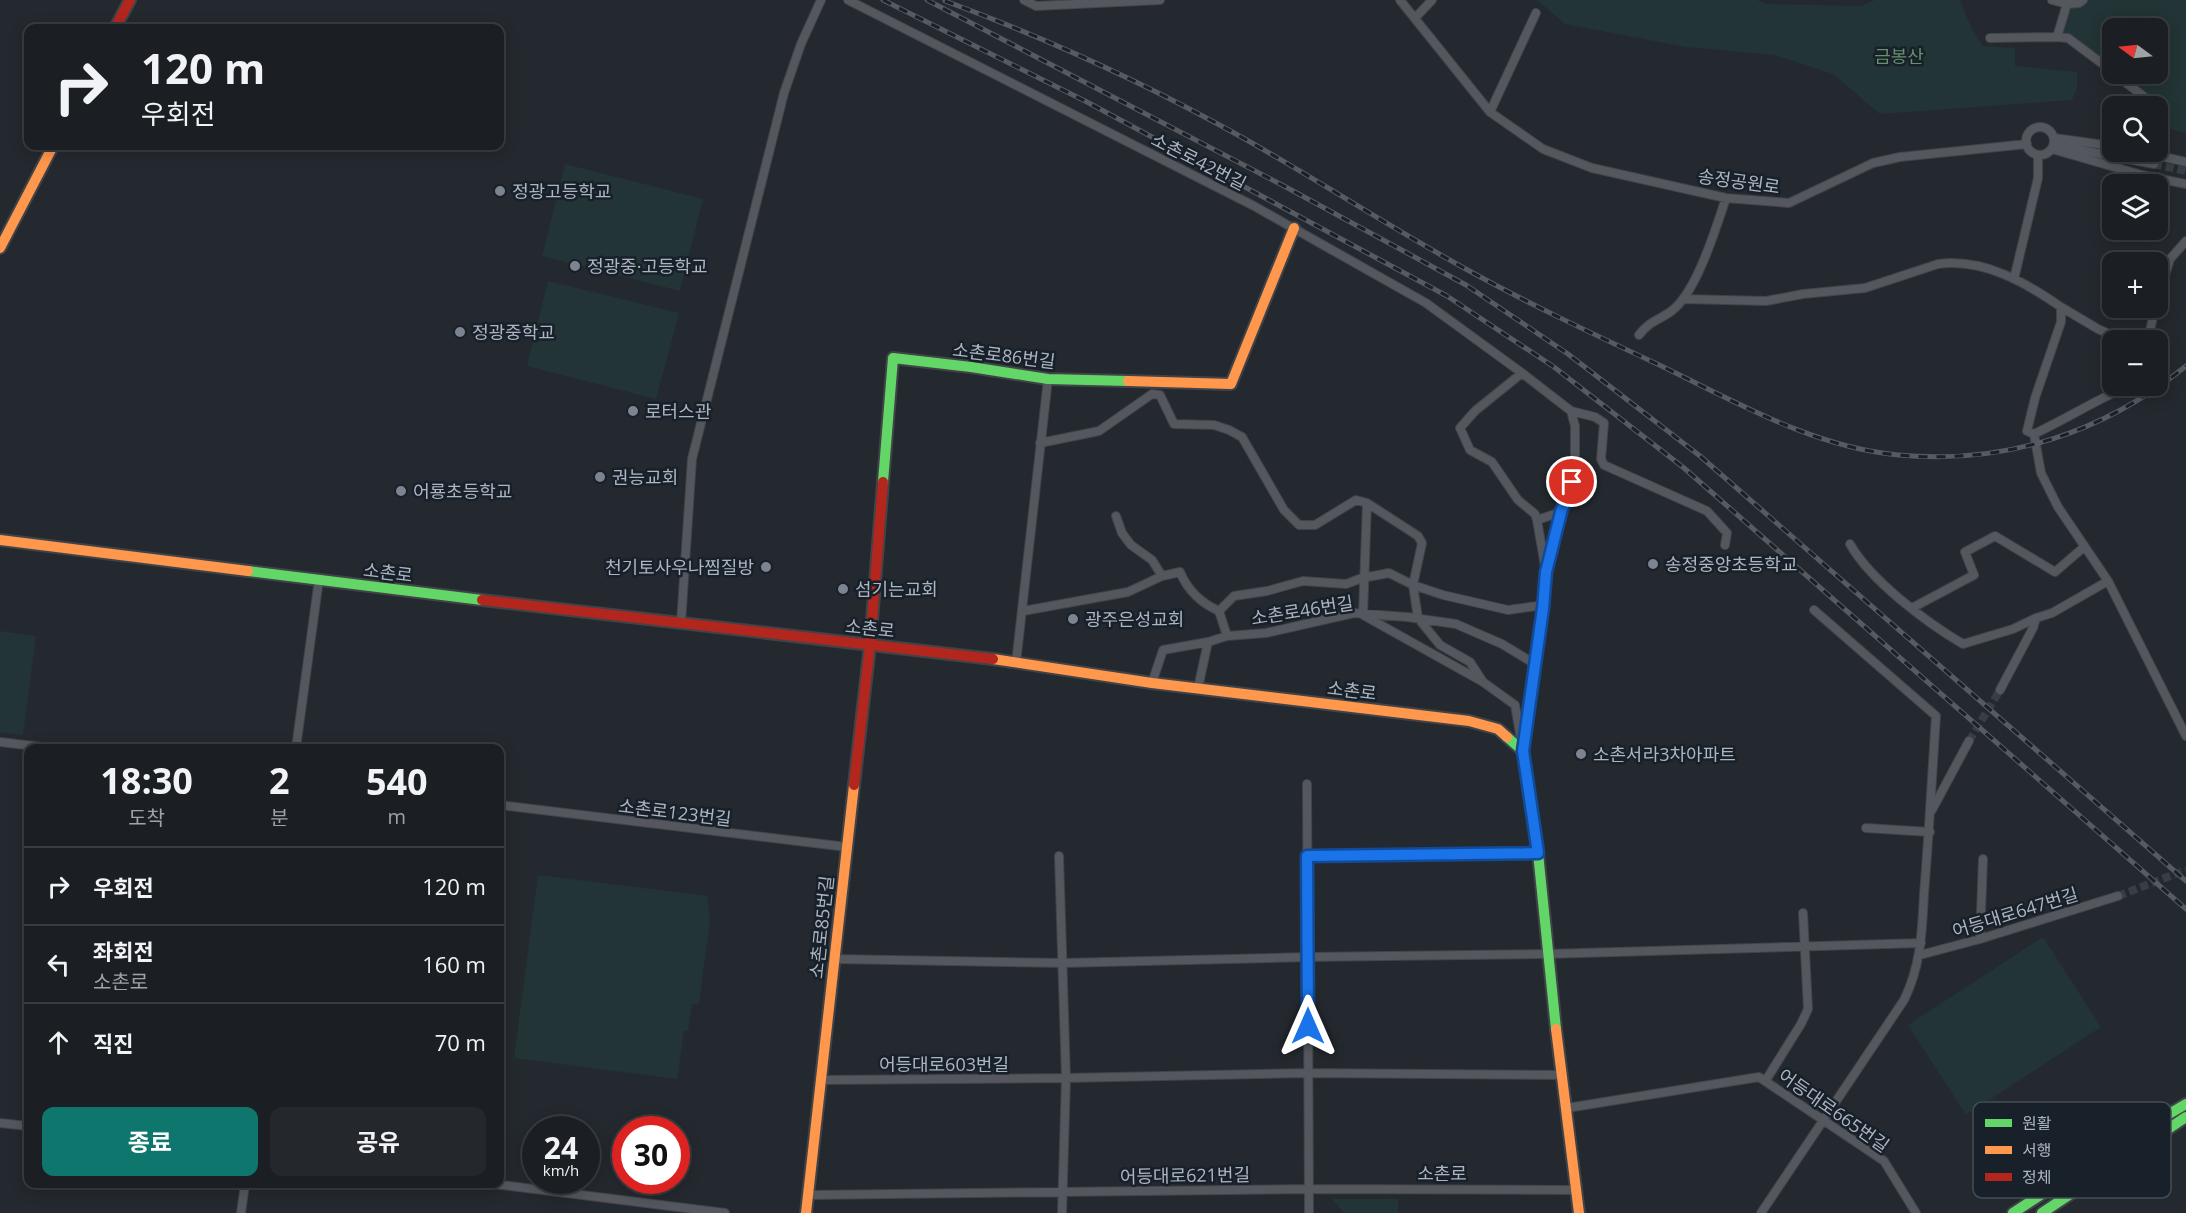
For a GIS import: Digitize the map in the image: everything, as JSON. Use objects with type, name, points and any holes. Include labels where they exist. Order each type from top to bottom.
[{"type":"street","points":[[117,24],[130,0]]},
{"type":"street","points":[[681,623],[692,459],[784,93],[801,44],[821,0]]},
{"type":"street","name":"소촌로42번길","points":[[848,0],[995,73],[1294,228],[1426,303],[1571,411]]},
{"type":"street","points":[[1024,0],[1036,6],[1160,0]]},
{"type":"street","name":"송정공원로","points":[[1400,0],[1490,112],[1543,149],[1592,168],[1726,198],[1789,203],[1873,163],[1900,157],[2027,144]]},
{"type":"street","points":[[1415,18],[1432,0]]},
{"type":"street","points":[[2052,0],[2067,4],[2079,3],[2083,0]]},
{"type":"street","points":[[2058,37],[2067,4]]},
{"type":"street","points":[[1490,112],[1536,13]]},
{"type":"street","points":[[1990,38],[2068,38],[2102,63]]},
{"type":"street","points":[[2129,84],[2144,96]]},
{"type":"street","points":[[2053,144],[2047,154],[2038,155],[2030,150],[2027,144],[2029,133],[2036,128],[2045,128],[2053,144],[2142,175],[2186,184]]},
{"type":"street","points":[[2053,144],[2102,146]]},
{"type":"street","points":[[2053,144],[2154,164]]},
{"type":"street","points":[[0,248],[51,150]]},
{"type":"street","points":[[2014,279],[2038,178],[2038,155]]},
{"type":"street","points":[[2168,158],[2186,162]]},
{"type":"street","points":[[1639,336],[1647,325],[1662,318],[1683,299],[1695,279],[1726,198]]},
{"type":"street","name":"소촌로86번길","points":[[870,645],[893,358],[1048,379],[1231,384],[1294,228]]},
{"type":"street","points":[[2168,265],[2170,259],[2186,241]]},
{"type":"street","points":[[1683,299],[1766,301],[1803,294],[1865,288],[1938,264],[1970,263],[1998,271],[2014,279],[2102,331]]},
{"type":"street","points":[[2061,307],[2061,322],[2035,398],[2027,431],[2034,434],[2068,418],[2105,396]]},
{"type":"street","points":[[1522,373],[1475,411],[1460,428],[1470,450],[1492,462],[1518,500],[1535,514],[1546,572]]},
{"type":"street","points":[[1016,663],[1048,379]]},
{"type":"street","points":[[1040,443],[1099,431],[1152,394],[1160,395],[1174,424],[1214,425],[1242,437],[1284,510],[1299,525],[1315,525],[1356,500],[1367,503],[1418,536],[1422,543],[1413,585],[1418,618],[1440,645],[1470,662],[1483,682]]},
{"type":"street","points":[[1523,751],[1544,605],[1546,572],[1561,512],[1572,482],[1575,426],[1571,411],[1595,417],[1604,423],[1601,459],[1604,465],[1707,512],[1727,533],[1725,544]]},
{"type":"street","points":[[2034,434],[2041,473],[2058,507],[2108,581],[2186,736]]},
{"type":"street","points":[[1367,503],[1363,615],[1483,682],[1515,705],[1538,853],[1547,954],[1579,1213]]},
{"type":"street","points":[[1537,520],[1561,512]]},
{"type":"street","points":[[1116,516],[1122,533],[1131,545],[1152,560],[1162,576]]},
{"type":"street","points":[[1912,608],[1974,574],[1965,552],[1995,536],[2055,572],[2084,546]]},
{"type":"street","name":"소촌로","points":[[0,540],[1016,663],[1152,683],[1469,720],[1498,729],[1523,751]]},
{"type":"street","points":[[1850,544],[1858,559],[1875,576],[1937,629],[1963,644],[2013,629],[2052,613],[2108,581]]},
{"type":"street","points":[[1023,611],[1128,592],[1162,576],[1180,572],[1185,584],[1203,604],[1219,611],[1227,636]]},
{"type":"street","name":"소촌로46번길","points":[[1219,611],[1234,596],[1303,582],[1346,584],[1389,573],[1413,585]]},
{"type":"street","points":[[297,744],[320,579]]},
{"type":"street","points":[[1413,585],[1443,596],[1508,610],[1544,605]]},
{"type":"street","name":"어등대로647번길","points":[[1761,1213],[1904,1000],[1920,955],[1936,716],[1814,610]]},
{"type":"street","name":"소촌로46번길","points":[[1152,683],[1163,650],[1208,642],[1227,636],[1266,633],[1353,613],[1418,618]]},
{"type":"street","points":[[1418,618],[1456,624],[1502,644],[1535,664]]},
{"type":"street","points":[[2000,690],[2036,618]]},
{"type":"street","points":[[1198,688],[1208,642]]},
{"type":"street","name":"소촌로85번길","points":[[806,1213],[870,645]]},
{"type":"street","name":"어등대로647번길","points":[[1930,814],[1969,741]]},
{"type":"street","points":[[0,742],[24,745]]},
{"type":"street","points":[[1307,784],[1308,1213]]},
{"type":"street","name":"소촌로123번길","points":[[504,805],[847,847]]},
{"type":"street","points":[[1866,828],[1930,832]]},
{"type":"street","points":[[1307,856],[1538,853]]},
{"type":"street","points":[[1059,856],[1066,1078],[1062,1213]]},
{"type":"street","points":[[1980,939],[1983,859]]},
{"type":"street","name":"어등대로647번길","points":[[1920,955],[1980,939],[2118,896]]},
{"type":"street","points":[[1766,1080],[1806,1016],[1808,996],[1803,913]]},
{"type":"street","points":[[835,959],[1063,963],[1547,954],[1921,943]]},
{"type":"street","points":[[1066,1078],[1307,1073],[1562,1075]]},
{"type":"street","name":"어등대로665번길","points":[[1567,1108],[1759,1077],[1884,1161],[1916,1213]]},
{"type":"street","name":"어등대로603번길","points":[[821,1080],[1066,1078]]},
{"type":"street","points":[[2171,1104],[2186,1094]]},
{"type":"street","points":[[2171,1113],[2186,1104]]},
{"type":"street","points":[[2171,1127],[2186,1117]]},
{"type":"street","points":[[0,1123],[24,1126]]},
{"type":"street","points":[[2171,1133],[2186,1127]]},
{"type":"street","points":[[504,1185],[725,1213]]},
{"type":"street","points":[[241,1213],[244,1188]]},
{"type":"street","name":"소촌로","points":[[1308,1189],[1577,1190]]},
{"type":"street","name":"어등대로621번길","points":[[808,1195],[1308,1189]]},
{"type":"street","points":[[2013,1213],[2036,1198]]},
{"type":"street","points":[[2042,1213],[2065,1198]]},
{"type":"green space","name":"금봉산","points":[[1537,0],[1757,0],[1767,4],[1861,6],[1875,0],[1960,0],[1971,27],[1983,46],[2015,48],[2015,66],[2077,72],[2077,88],[2072,100],[1880,114],[1833,74],[1775,55],[1686,47],[1565,24]]},
{"type":"green space","points":[[2083,0],[2186,0],[2186,133],[2168,129],[2168,96],[2144,96],[2128,84],[2168,84],[2168,18],[2102,18],[2102,63],[2079,45],[2058,37],[2067,4]]},
{"type":"green space","points":[[565,164],[703,199],[680,291],[542,256]]},
{"type":"green space","points":[[548,281],[679,313],[656,399],[527,366]]},
{"type":"green space","points":[[0,631],[36,636],[23,735],[0,732]]},
{"type":"green space","points":[[538,875],[707,896],[710,920],[699,1004],[692,1004],[688,1031],[684,1031],[677,1079],[514,1058]]},
{"type":"green space","points":[[2043,937],[2101,1027],[1986,1102],[1973,1102],[1973,1110],[1966,1115],[1908,1025]]},
{"type":"green space","points":[[1332,1199],[1398,1199],[1398,1213],[1344,1213]]},
{"type":"tunnel","points":[[2154,164],[2186,171]]},
{"type":"tunnel","points":[[1969,741],[2000,690]]},
{"type":"tunnel","points":[[2118,896],[2186,870]]},
{"type":"railway","points":[[883,0],[1087,102],[1447,296],[1554,367],[1684,468],[2186,909]]},
{"type":"railway","points":[[927,0],[1284,186],[1466,285],[1568,354],[1700,456],[2186,881]]},
{"type":"railway","points":[[945,1],[1060,47],[1172,100],[1245,139],[1436,252],[1511,293],[1773,420],[1834,442],[1898,455],[1937,457],[1976,455],[2014,449],[2087,426],[2121,410],[2186,366]]},
{"type":"traffic: fast","points":[[883,482],[893,358],[1048,379],[1128,381]]},
{"type":"traffic: fast","points":[[248,571],[482,600]]},
{"type":"traffic: fast","points":[[1507,737],[1523,751],[1538,853],[1556,1029]]},
{"type":"traffic: fast","points":[[2171,1113],[2186,1104]]},
{"type":"traffic: fast","points":[[2171,1127],[2186,1117]]},
{"type":"traffic: fast","points":[[2013,1213],[2036,1198]]},
{"type":"traffic: fast","points":[[2042,1213],[2064,1198]]},
{"type":"traffic: slow","points":[[0,248],[51,150]]},
{"type":"traffic: slow","points":[[1128,381],[1231,384],[1294,228]]},
{"type":"traffic: slow","points":[[0,540],[248,571]]},
{"type":"traffic: slow","points":[[993,659],[1152,683],[1469,721],[1498,729],[1507,737]]},
{"type":"traffic: slow","points":[[806,1213],[854,785]]},
{"type":"traffic: slow","points":[[1556,1029],[1579,1213]]},
{"type":"traffic: jam","points":[[117,24],[130,0]]},
{"type":"traffic: jam","points":[[854,785],[870,645],[883,482]]},
{"type":"traffic: jam","points":[[482,600],[993,659]]},
{"type":"place","name":"정광고등학교","points":[[500,191]]},
{"type":"place","name":"정광중·고등학교","points":[[575,266]]},
{"type":"place","name":"정광중학교","points":[[460,332]]},
{"type":"place","name":"로터스관","points":[[633,411]]},
{"type":"place","name":"권능교회","points":[[600,477]]},
{"type":"place","name":"어룡초등학교","points":[[401,491]]},
{"type":"place","name":"송정중앙초등학교","points":[[1653,564]]},
{"type":"place","name":"천기토사우나찜질방","points":[[766,567]]},
{"type":"place","name":"섬기는교회","points":[[843,589]]},
{"type":"place","name":"광주은성교회","points":[[1073,619]]},
{"type":"place","name":"소촌서라3차아파트","points":[[1581,754]]},
{"type":"route","points":[[1308,1026],[1307,856],[1538,853],[1523,751],[1546,572],[1561,512],[1572,482]]}]
